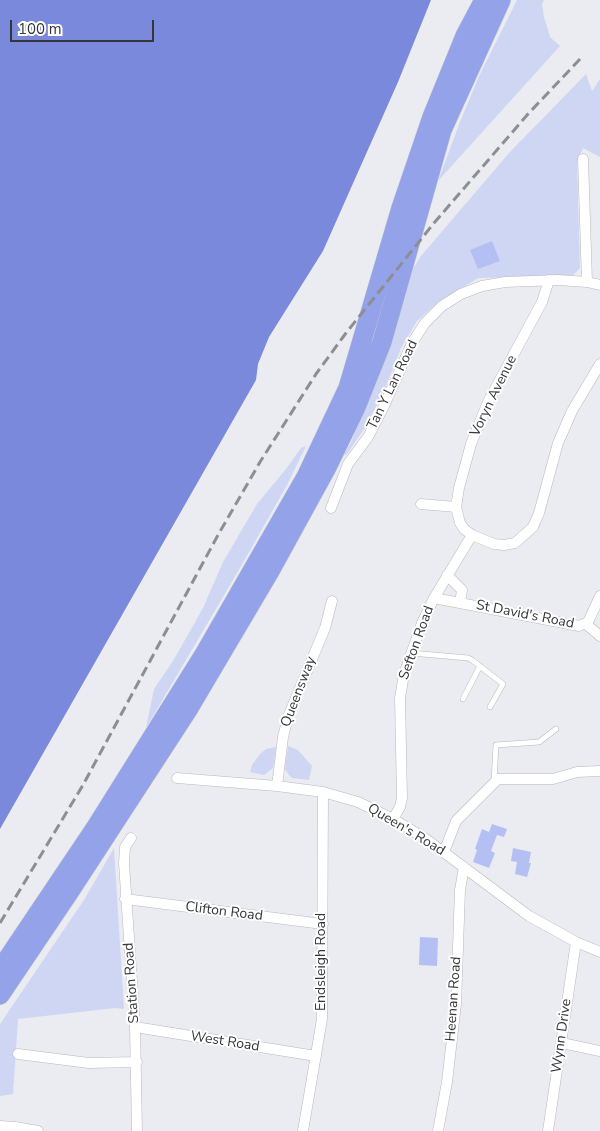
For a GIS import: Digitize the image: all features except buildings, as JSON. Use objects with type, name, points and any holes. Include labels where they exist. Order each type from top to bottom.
[{"type":"highway","points":[[0,970],[96,827],[205,653],[306,477],[348,388],[401,208],[423,144],[465,36],[484,0]]},
{"type":"highway","points":[[0,995],[189,708],[270,571],[326,469],[356,407],[382,342],[442,130],[501,0]]},
{"type":"street","points":[[583,159],[587,282]]},
{"type":"street","name":"Tan Y Lan Road","points":[[331,508],[348,464],[368,436],[384,406],[412,343],[425,323],[442,306],[461,294],[482,286],[505,282],[549,280],[587,282],[600,285]]},
{"type":"street","name":"Voryn Avenue","points":[[456,507],[459,488],[474,435],[488,402],[542,302],[549,280]]},
{"type":"street","points":[[421,504],[456,507],[460,522],[464,529],[472,535],[494,544],[515,543],[533,527],[539,513],[558,443],[572,411],[600,364]]},
{"type":"street","name":"Sefton Road","points":[[393,819],[400,807],[402,798],[400,698],[404,674],[434,598],[472,535]]},
{"type":"street","points":[[447,575],[462,590],[460,603]]},
{"type":"street","name":"St David's Road","points":[[434,598],[579,626],[586,624],[600,596]]},
{"type":"street","name":"Queensway","points":[[277,786],[286,723],[325,628],[332,601]]},
{"type":"street","points":[[586,624],[600,636]]},
{"type":"street","points":[[444,852],[456,821],[498,779],[553,779],[577,772],[600,771]]},
{"type":"street","name":"Queen's Road","points":[[183,775],[323,792],[358,802],[393,819],[426,839],[529,916],[576,942],[600,952]]},
{"type":"street","name":"Endsleigh Road","points":[[303,1131],[322,1019],[323,792]]},
{"type":"street","name":"Station Road","points":[[130,838],[124,847],[125,900],[137,1062],[138,1131]]},
{"type":"street","name":"Heenan Road","points":[[438,1131],[447,1082],[456,1004],[460,890],[464,867]]},
{"type":"street","name":"Clifton Road","points":[[125,900],[323,924]]},
{"type":"street","name":"Wynn Drive","points":[[548,1131],[576,942]]},
{"type":"street","name":"West Road","points":[[135,1027],[316,1056]]},
{"type":"street","points":[[562,1043],[600,1051]]},
{"type":"street","points":[[18,1054],[89,1063],[137,1062]]},
{"type":"street","points":[[0,1126],[36,1131]]},
{"type":"lane","points":[[411,653],[468,658],[480,666],[503,684],[490,707]]},
{"type":"lane","points":[[463,699],[480,666]]},
{"type":"lane","points":[[494,782],[496,745],[539,742],[556,729]]},
{"type":"shaded area","points":[[517,0],[544,0],[542,4],[544,17],[550,37],[560,46],[438,181],[479,76]]},
{"type":"shaded area","points":[[586,74],[592,91],[600,79],[600,157],[583,148],[577,162],[580,268],[572,276],[478,278],[437,303],[417,321],[401,348],[383,394],[364,429],[347,454],[343,456],[351,442],[385,357],[410,273],[421,256],[509,153]]},
{"type":"shaded area","points":[[306,446],[287,485],[240,568],[146,728],[154,689],[173,661],[203,608],[223,562],[257,504],[301,448]]},
{"type":"shaded area","points":[[288,746],[298,750],[312,766],[309,780],[292,778],[288,774],[285,769]]},
{"type":"shaded area","points":[[276,747],[273,768],[264,775],[250,772],[252,765],[260,754],[266,749]]},
{"type":"shaded area","points":[[114,848],[124,1009],[115,1008],[18,1019],[13,1094],[0,1096],[0,1024],[84,900]]},
{"type":"water","points":[[0,0],[431,0],[398,82],[323,251],[269,337],[258,364],[256,380],[0,829]]},
{"type":"railway","points":[[0,923],[83,785],[218,535],[260,462],[316,374],[346,333],[434,223],[528,114],[581,58]]}]
